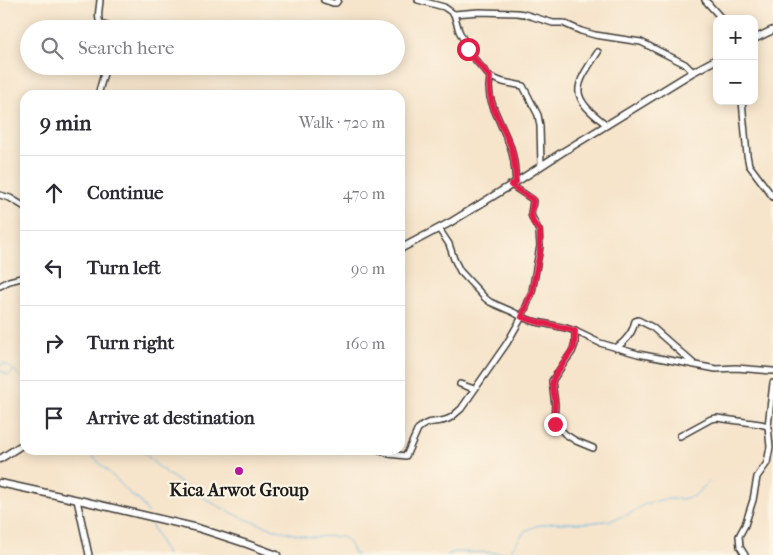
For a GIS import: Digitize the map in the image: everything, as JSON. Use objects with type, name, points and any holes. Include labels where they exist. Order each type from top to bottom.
[{"type":"street","points":[[99,20],[100,0]]},
{"type":"street","points":[[324,0],[336,3],[338,0]]},
{"type":"street","points":[[418,0],[444,7],[454,14],[459,31],[472,56],[490,77],[523,86],[538,115],[541,165]]},
{"type":"street","points":[[705,0],[718,15]]},
{"type":"street","points":[[444,7],[447,1]]},
{"type":"street","points":[[454,14],[479,12],[517,13],[552,24],[564,23],[588,33],[641,42],[685,64],[693,72]]},
{"type":"street","points":[[758,37],[773,30]]},
{"type":"street","points":[[598,52],[579,83],[578,90],[580,98],[593,114],[607,124]]},
{"type":"street","points":[[405,246],[439,229],[514,184],[607,124],[715,60]]},
{"type":"street","points":[[99,90],[104,75]]},
{"type":"street","points":[[490,77],[490,97],[511,148],[514,162],[514,184]]},
{"type":"street","points":[[742,105],[746,155],[749,165],[773,197]]},
{"type":"street","points":[[398,455],[406,456],[418,429],[425,423],[445,420],[461,409],[502,350],[522,317],[532,292],[540,252],[540,231],[531,214],[532,199],[514,184]]},
{"type":"street","points":[[0,195],[10,198],[20,205]]},
{"type":"street","points":[[439,229],[449,244],[460,271],[485,298],[522,317],[566,328],[600,343],[638,354],[716,369],[736,368],[773,371]]},
{"type":"street","points":[[0,286],[20,278]]},
{"type":"street","points":[[616,348],[630,335],[635,321],[638,320],[652,327],[694,364]]},
{"type":"street","points":[[575,331],[574,347],[552,381],[555,406],[554,420],[555,424],[565,434],[593,448]]},
{"type":"street","points":[[745,555],[740,547],[739,536],[745,525],[753,500],[757,477],[767,463],[770,447],[768,426],[773,383]]},
{"type":"street","points":[[460,384],[474,389]]},
{"type":"street","points":[[680,436],[711,419],[717,418],[768,426]]},
{"type":"street","points":[[0,460],[20,446]]},
{"type":"street","points":[[0,483],[198,528],[277,555]]},
{"type":"street","points":[[77,500],[89,555]]},
{"type":"waterway","points":[[0,366],[4,363],[20,376]]},
{"type":"waterway","points":[[0,370],[8,375],[14,371]]},
{"type":"waterway","points":[[91,455],[131,495],[140,501],[148,513]]},
{"type":"waterway","points":[[147,455],[185,486],[230,512],[262,525],[295,534],[311,537],[342,537],[349,543],[354,554],[358,555]]},
{"type":"waterway","points":[[447,555],[455,552],[509,553],[525,531],[536,526],[552,523],[589,523],[612,520],[629,514],[645,504],[665,499],[681,499],[694,496],[709,482]]},
{"type":"waterway","points":[[149,520],[167,555]]},
{"type":"place","name":"Kica Arwot Group","points":[[239,471]]},
{"type":"route","points":[[468,49],[490,77],[490,97],[511,148],[514,162],[516,182],[511,185],[532,199],[534,203],[531,214],[533,222],[540,231],[540,252],[532,292],[522,317],[575,331],[575,344],[572,352],[552,381],[555,400],[555,424]]}]
